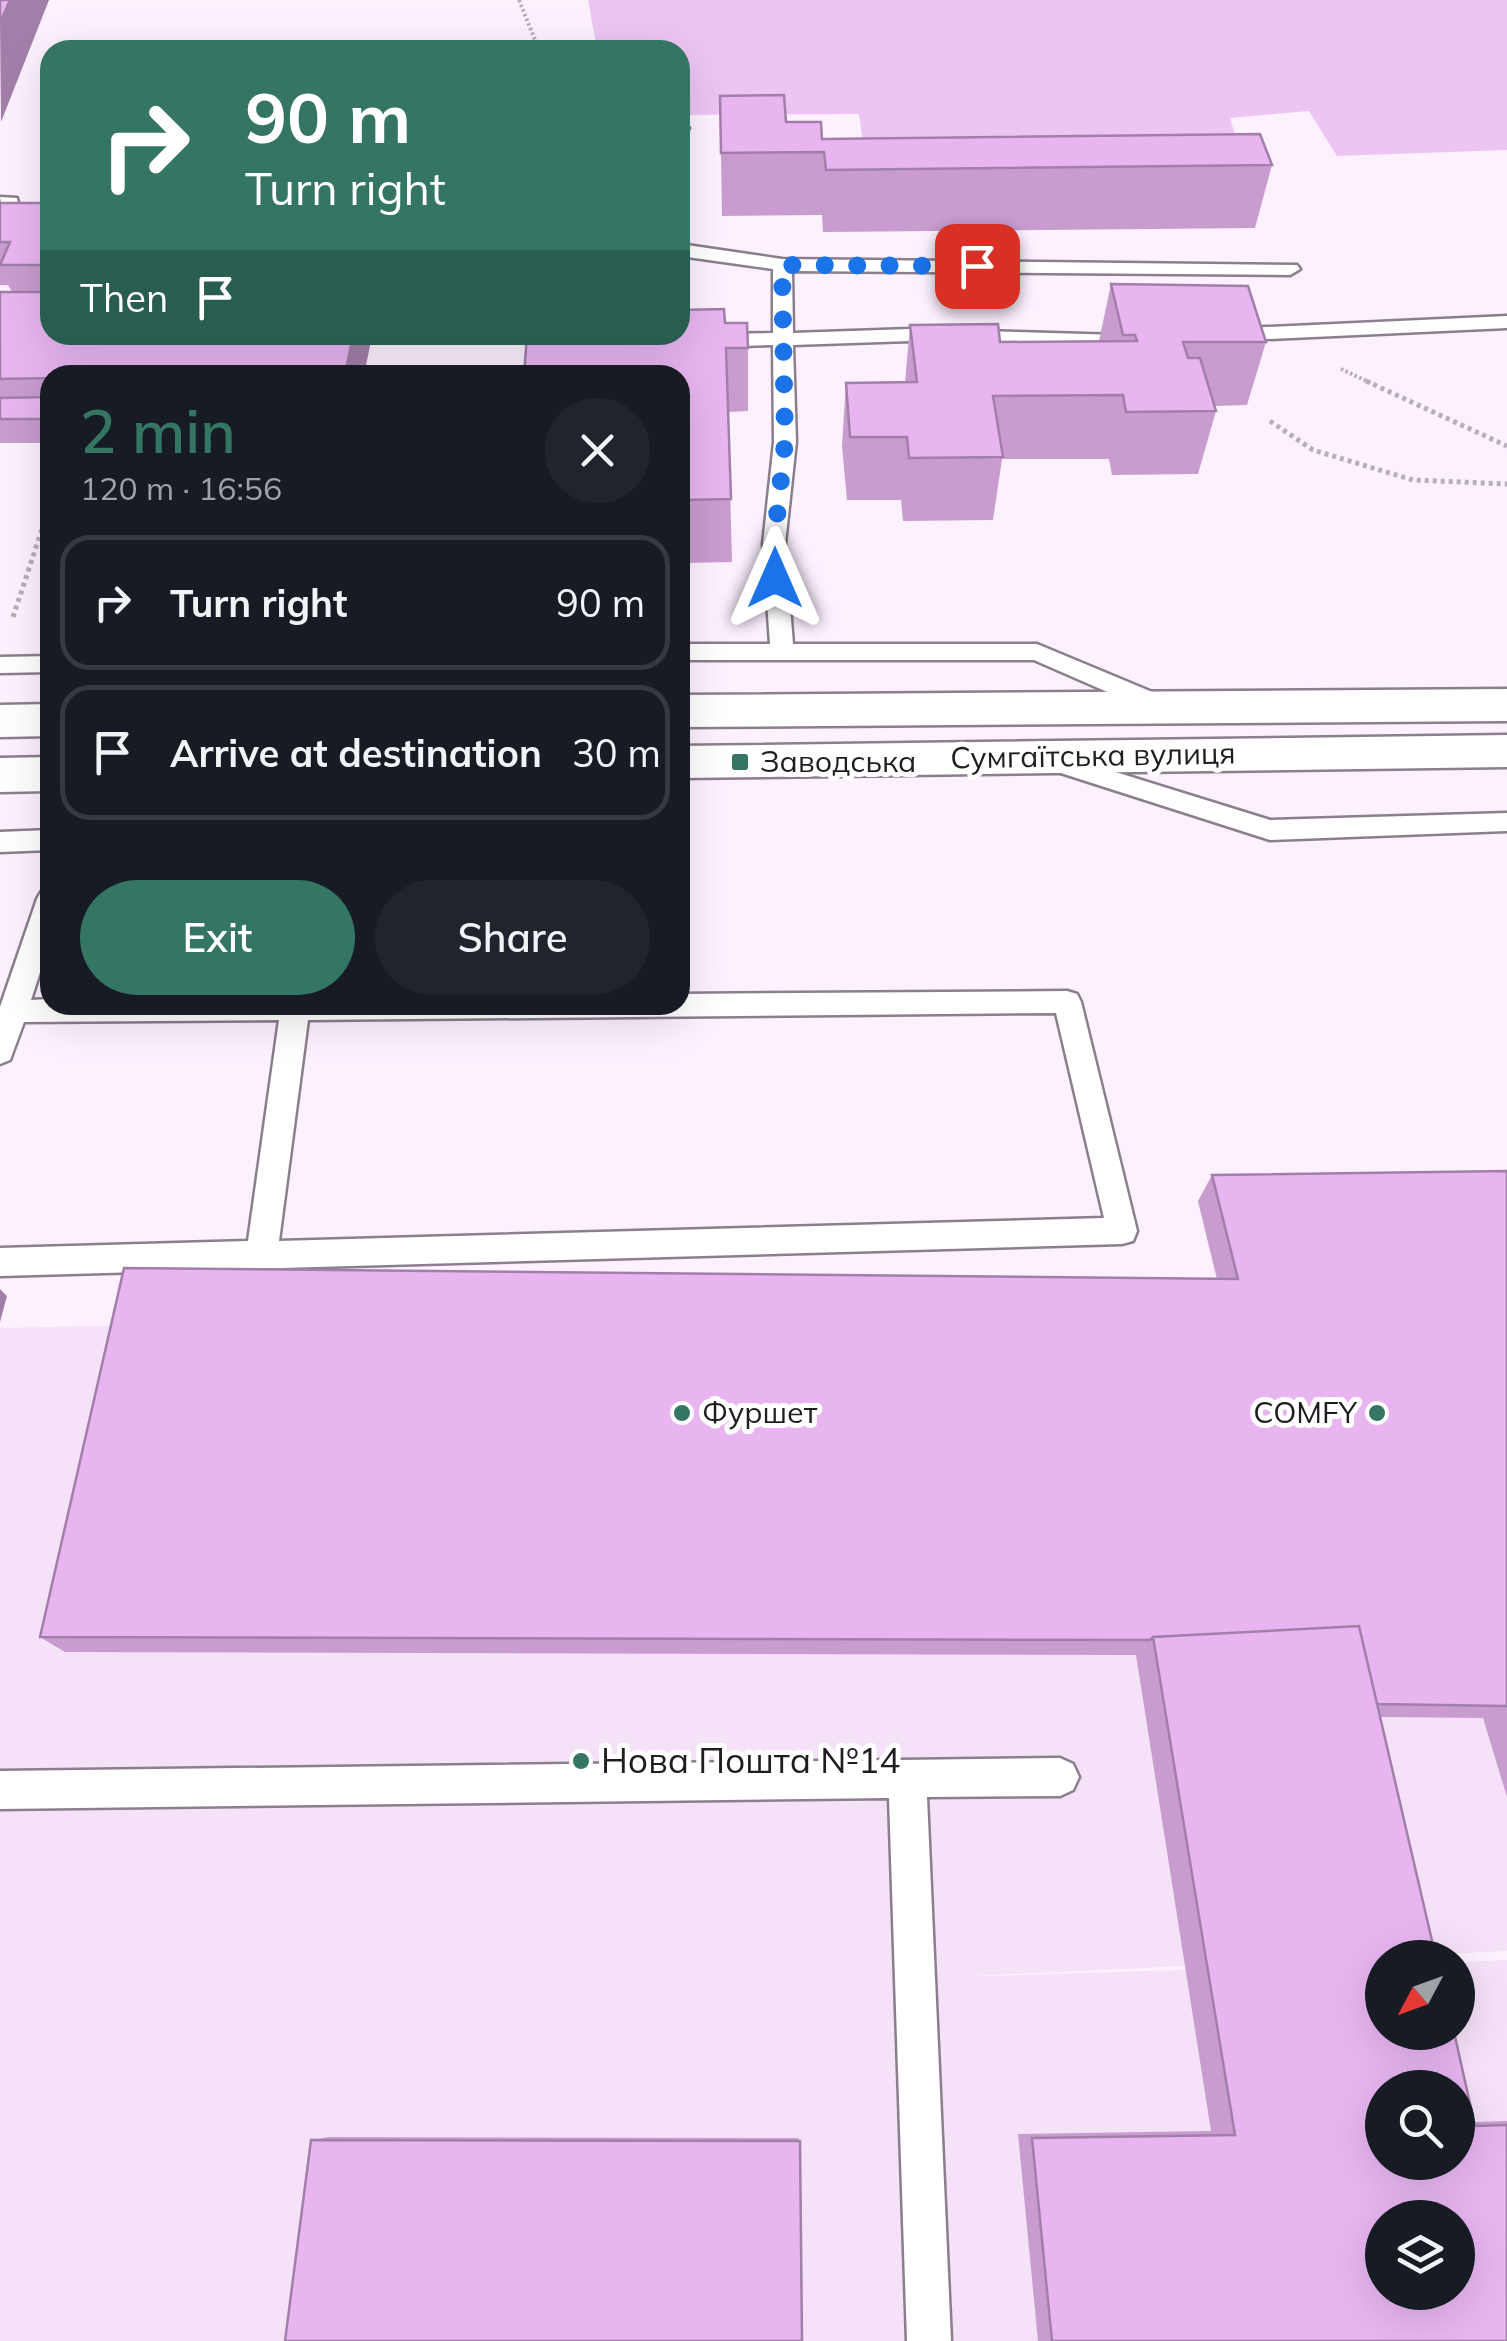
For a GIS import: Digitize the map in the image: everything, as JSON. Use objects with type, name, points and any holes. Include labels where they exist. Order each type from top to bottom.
[{"type":"main road","name":"Сумгаїтська вулиця","points":[[690,712],[1507,705]]},
{"type":"main road","points":[[0,721],[40,720]]},
{"type":"main road","name":"Сумгаїтська вулиця","points":[[690,762],[1507,752]]},
{"type":"main road","points":[[0,776],[40,774]]},
{"type":"lane","points":[[0,202],[11,202],[14,230],[40,230]]},
{"type":"lane","points":[[690,251],[782,265],[1290,270]]},
{"type":"lane","points":[[782,265],[785,442],[774,544],[782,650]]},
{"type":"lane","points":[[1212,336],[1507,322]]},
{"type":"lane","points":[[690,342],[910,334],[1136,340]]},
{"type":"lane","points":[[690,652],[1037,652],[1160,705]]},
{"type":"lane","points":[[0,664],[40,664]]},
{"type":"lane","points":[[1035,756],[1270,830],[1507,822]]},
{"type":"lane","points":[[0,842],[40,840]]},
{"type":"lane","points":[[0,1052],[40,928]]},
{"type":"lane","points":[[0,1262],[1122,1230],[1067,1002],[690,1005]]},
{"type":"lane","points":[[12,1011],[40,1011]]},
{"type":"lane","points":[[262,1254],[294,1015]]},
{"type":"lane","points":[[0,1790],[1060,1777]]},
{"type":"lane","points":[[907,1779],[929,2341]]},
{"type":"path","points":[[519,0],[535,40]]},
{"type":"path","points":[[1270,333],[1436,416],[1507,446]]},
{"type":"path","points":[[1270,421],[1314,450],[1413,480],[1507,484]]},
{"type":"path","points":[[13,617],[40,535]]},
{"type":"shaded area","points":[[588,0],[1507,0],[1507,150],[1337,156],[1309,111],[1230,118],[1237,142],[865,157],[859,114],[690,115],[690,40],[595,40]]},
{"type":"shaded area","points":[[1507,1197],[1507,1951],[1475,1952],[1475,1940],[1365,1940],[1365,1958],[949,1977],[1365,1965],[1365,2050],[1475,2050],[1475,1961],[1507,1960],[1507,2341],[0,2341],[0,1328],[1222,1303],[1198,1201]]},
{"type":"building","points":[[0,0],[10,0],[0,23]]},
{"type":"building","points":[[784,95],[786,122],[821,122],[822,139],[1260,134],[1272,165],[826,170],[824,152],[721,153],[720,96]]},
{"type":"building","points":[[0,203],[40,203],[40,265],[0,265],[10,242],[0,242]]},
{"type":"building","points":[[1111,284],[1248,286],[1266,342],[1183,342],[1188,358],[1200,358],[1216,411],[1126,412],[1123,395],[993,396],[1003,457],[909,458],[907,437],[850,437],[846,383],[917,382],[910,325],[998,324],[1000,342],[1137,341],[1135,335],[1123,335]]},
{"type":"building","points":[[0,292],[40,292],[40,345],[351,345],[347,365],[40,365],[40,378],[0,379]]},
{"type":"building","points":[[724,309],[725,323],[747,323],[748,348],[726,348],[731,499],[690,500],[690,365],[525,365],[526,345],[690,345],[690,310]]},
{"type":"building","points":[[40,397],[40,419],[0,419],[0,398]]},
{"type":"building","name":"Фуршет","points":[[1507,1171],[1507,1706],[1377,1704],[1359,1626],[1150,1640],[40,1637],[124,1268],[1238,1279],[1212,1175]]},
{"type":"building","points":[[1359,1626],[1432,1940],[1365,1940],[1365,2050],[1458,2050],[1462,2070],[1365,2070],[1365,2180],[1475,2180],[1475,2126],[1507,2125],[1507,2341],[1052,2341],[1032,2138],[1235,2135],[1153,1637]]},
{"type":"building","points":[[311,2140],[800,2141],[802,2341],[285,2341]]},
{"type":"place","name":"Заводська","points":[[740,762]]},
{"type":"place","name":"Фуршет","points":[[682,1413]]},
{"type":"place","name":"COMFY","points":[[1377,1413]]},
{"type":"place","name":"Нова Пошта №14","points":[[581,1761]]},
{"type":"route","points":[[775,578],[774,544],[785,442],[782,265],[977,266]]}]
